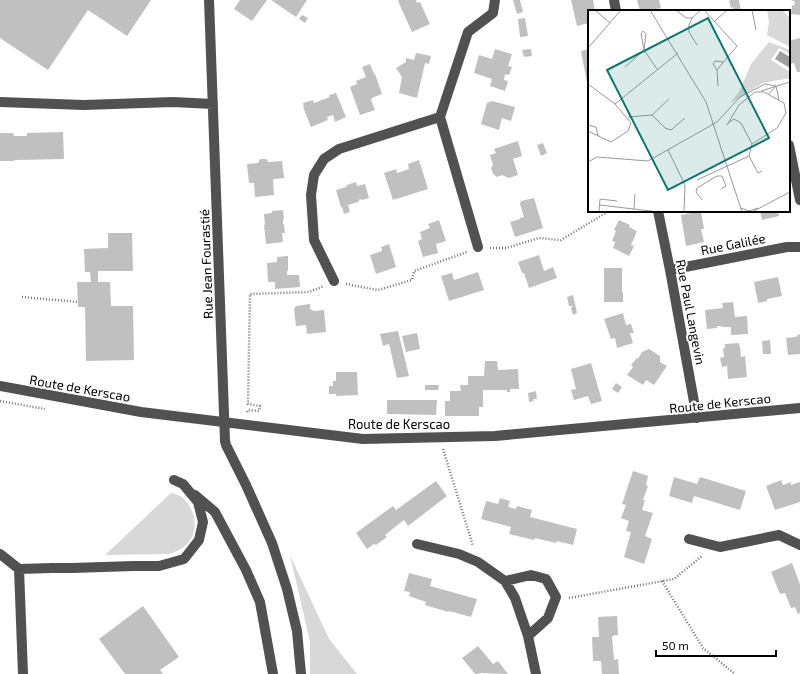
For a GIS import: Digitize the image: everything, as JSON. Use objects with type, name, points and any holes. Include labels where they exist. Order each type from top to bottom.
[{"type":"street","name":"Rue Jean Fourastié","points":[[209,0],[226,445],[272,543],[287,589],[297,631],[301,674]]},
{"type":"street","points":[[478,247],[440,118],[468,32],[493,12],[496,0]]},
{"type":"street","points":[[614,0],[616,10]]},
{"type":"street","points":[[0,102],[84,105],[173,102],[213,104]]},
{"type":"street","points":[[334,281],[314,240],[311,195],[314,175],[324,159],[339,149],[440,118]]},
{"type":"street","points":[[790,150],[800,200]]},
{"type":"street","name":"Rue Paul Langevin","points":[[658,212],[697,418]]},
{"type":"street","name":"Rue Galilée","points":[[670,270],[787,247],[800,247]]},
{"type":"street","name":"Route de Kerscao","points":[[0,386],[141,412],[363,439],[495,436],[800,408]]},
{"type":"street","points":[[0,554],[20,569],[159,566],[184,558],[199,540],[203,522],[198,502],[178,482],[215,512],[246,570],[260,602],[273,674]]},
{"type":"street","points":[[689,539],[720,547],[779,535],[800,545]]},
{"type":"street","points":[[417,544],[460,554],[478,562],[505,581],[515,598],[528,636],[536,674]]},
{"type":"street","points":[[20,569],[23,674]]},
{"type":"street","points":[[505,581],[531,575],[546,579],[556,597],[548,618],[528,636]]},
{"type":"path","points":[[240,424],[248,410],[259,411],[260,406],[248,404],[250,294],[309,292],[334,281]]},
{"type":"path","points":[[22,297],[78,302]]},
{"type":"path","points":[[439,437],[478,562]]},
{"type":"path","points":[[555,601],[674,579],[714,546]]},
{"type":"path","points":[[662,581],[703,648],[735,674]]},
{"type":"shaded area","points":[[171,493],[179,495],[183,498],[191,509],[195,521],[193,534],[186,545],[180,550],[169,554],[105,555]]},
{"type":"shaded area","points":[[290,555],[329,639],[357,674],[310,674],[310,642]]},
{"type":"building","points":[[0,0],[151,0],[127,36],[88,10],[48,70],[0,38]]},
{"type":"building","points":[[240,0],[267,0],[252,21],[234,9]]},
{"type":"building","points":[[271,0],[307,0],[296,17]]},
{"type":"building","points":[[416,0],[417,3],[420,2],[430,24],[412,32],[398,1]]},
{"type":"building","points":[[513,0],[520,0],[523,12],[517,14]]},
{"type":"building","points":[[571,0],[593,0],[595,10],[588,10],[588,23],[577,26]]},
{"type":"building","points":[[637,0],[659,0],[661,8],[653,10],[640,10]]},
{"type":"building","points":[[739,0],[741,10],[733,10],[733,7],[731,8],[729,1]]},
{"type":"building","points":[[791,0],[800,0],[800,15],[791,14],[792,5],[794,6],[795,2]]},
{"type":"building","points":[[302,15],[308,18],[305,23],[299,19]]},
{"type":"building","points":[[525,18],[528,36],[520,37],[518,19]]},
{"type":"building","points":[[800,38],[800,72],[797,72],[794,63],[790,64],[790,41]]},
{"type":"building","points":[[495,49],[512,54],[508,66],[512,67],[509,75],[505,74],[504,80],[508,81],[505,91],[490,86],[492,79],[474,73],[479,55],[492,59]]},
{"type":"building","points":[[531,49],[532,56],[524,57],[522,50]]},
{"type":"building","points":[[588,49],[588,88],[581,51]]},
{"type":"building","points":[[416,53],[431,56],[429,64],[425,63],[417,98],[399,93],[402,77],[396,68],[406,62],[406,58],[414,60]]},
{"type":"building","points":[[370,64],[382,94],[372,98],[371,100],[375,110],[360,115],[350,87],[357,84],[356,81],[366,77],[362,67]]},
{"type":"building","points":[[336,93],[346,117],[335,122],[333,115],[327,117],[328,120],[311,127],[303,107],[303,103],[313,100],[314,103]]},
{"type":"building","points":[[492,101],[515,107],[511,121],[502,118],[499,130],[481,124],[487,103]]},
{"type":"building","points":[[63,132],[64,159],[0,161],[0,133],[13,133],[14,136],[27,136],[27,133]]},
{"type":"building","points":[[518,141],[522,156],[513,159],[518,175],[509,178],[502,175],[497,177],[493,174],[491,168],[493,165],[490,155],[496,153],[494,149]]},
{"type":"building","points":[[543,143],[547,153],[541,156],[537,145]]},
{"type":"building","points":[[260,159],[266,159],[268,162],[282,161],[284,178],[273,180],[274,195],[255,197],[254,183],[249,183],[247,164],[258,163]]},
{"type":"building","points":[[419,160],[428,189],[393,200],[384,173],[396,169],[397,173],[409,169],[408,164]]},
{"type":"building","points":[[356,182],[357,186],[365,184],[369,198],[362,200],[360,199],[358,202],[348,205],[350,212],[344,214],[336,190]]},
{"type":"building","points":[[534,198],[543,228],[515,237],[510,222],[524,217],[520,204],[521,201]]},
{"type":"building","points":[[283,210],[283,225],[284,224],[285,233],[282,233],[283,242],[266,244],[264,214],[272,213],[272,211]]},
{"type":"building","points":[[701,212],[704,229],[701,229],[704,242],[686,246],[681,215]]},
{"type":"building","points":[[760,212],[778,212],[779,216],[762,220]]},
{"type":"building","points":[[439,220],[446,241],[436,244],[438,253],[423,257],[418,241],[422,239],[420,232],[430,228],[428,224]]},
{"type":"building","points":[[619,220],[630,225],[629,227],[637,231],[631,245],[634,246],[629,256],[613,248],[615,242],[612,241],[616,231],[614,230]]},
{"type":"building","points":[[108,233],[132,233],[133,271],[98,271],[98,282],[110,282],[111,306],[133,306],[134,360],[86,361],[85,307],[78,307],[77,282],[91,282],[90,272],[85,272],[84,249],[108,248]]},
{"type":"building","points":[[389,244],[396,267],[376,274],[370,255],[382,251],[381,247]]},
{"type":"building","points":[[539,255],[544,271],[553,267],[557,278],[529,288],[524,273],[522,273],[518,262]]},
{"type":"building","points":[[288,256],[287,275],[299,275],[300,287],[275,289],[275,282],[268,282],[267,263],[277,262],[277,257]]},
{"type":"building","points":[[604,268],[622,268],[623,302],[604,302]]},
{"type":"building","points":[[478,272],[484,290],[449,301],[441,276],[452,273],[454,280]]},
{"type":"building","points":[[778,277],[782,296],[767,299],[767,301],[758,303],[754,282]]},
{"type":"building","points":[[573,295],[577,313],[573,315],[571,308],[573,306],[569,306],[567,297]]},
{"type":"building","points":[[733,302],[735,317],[747,316],[748,334],[731,335],[731,327],[717,326],[717,328],[707,329],[705,310],[723,308],[722,303]]},
{"type":"building","points":[[310,304],[310,309],[314,311],[324,310],[326,332],[307,334],[306,325],[296,326],[294,309],[296,306]]},
{"type":"building","points":[[623,313],[626,325],[631,324],[634,333],[630,333],[633,343],[617,348],[615,338],[611,339],[604,319]]},
{"type":"building","points":[[398,331],[409,376],[397,378],[389,344],[383,346],[380,334]]},
{"type":"building","points":[[417,333],[420,349],[406,352],[402,336]]},
{"type":"building","points":[[800,334],[800,354],[788,355],[786,338],[796,337]]},
{"type":"building","points":[[770,340],[771,354],[763,354],[762,341]]},
{"type":"building","points":[[739,343],[741,357],[745,356],[747,377],[728,379],[727,366],[722,367],[720,358],[724,357],[723,348],[725,348],[725,344]]},
{"type":"building","points":[[649,349],[660,356],[660,362],[667,366],[654,385],[646,380],[643,385],[627,375],[633,367],[631,365],[637,358],[638,359],[642,352]]},
{"type":"building","points":[[485,361],[497,361],[498,370],[518,369],[519,389],[510,389],[510,392],[507,392],[507,390],[483,390],[483,407],[479,407],[479,416],[445,416],[445,401],[450,401],[450,391],[461,391],[460,385],[468,385],[468,376],[484,376]]},
{"type":"building","points":[[591,363],[602,401],[591,404],[588,396],[574,400],[571,390],[576,389],[571,369]]},
{"type":"building","points":[[336,372],[357,372],[358,395],[336,396],[336,394],[329,394],[329,386],[333,386],[333,381],[336,381]]},
{"type":"building","points":[[616,383],[622,387],[618,393],[612,389]]},
{"type":"building","points":[[425,385],[439,385],[438,390],[425,390]]},
{"type":"building","points":[[536,391],[537,399],[533,399],[534,401],[529,402],[528,393]]},
{"type":"building","points":[[387,400],[437,400],[436,415],[387,414]]},
{"type":"building","points":[[633,471],[648,476],[646,485],[648,486],[643,500],[645,500],[642,510],[653,513],[645,536],[652,539],[644,564],[624,557],[631,532],[626,531],[629,521],[621,518],[626,505],[622,504]]},
{"type":"building","points":[[674,477],[697,484],[700,477],[746,491],[740,510],[694,496],[692,503],[669,496]]},
{"type":"building","points":[[781,480],[783,485],[791,482],[791,485],[800,482],[800,502],[775,510],[766,486]]},
{"type":"building","points":[[436,481],[447,496],[408,526],[404,520],[385,535],[387,537],[376,545],[374,544],[367,549],[356,533],[393,506],[396,510]]},
{"type":"building","points":[[500,498],[510,501],[508,507],[516,509],[517,506],[532,510],[530,517],[577,529],[573,545],[535,538],[534,540],[509,534],[511,527],[481,519],[486,501],[498,504]]},
{"type":"building","points":[[792,563],[800,584],[800,613],[798,614],[795,607],[791,608],[785,593],[780,594],[771,572]]},
{"type":"building","points":[[409,573],[432,579],[430,586],[477,599],[471,617],[425,605],[426,602],[409,596],[410,592],[404,591]]},
{"type":"building","points":[[143,606],[179,657],[160,670],[163,674],[125,674],[99,639]]},
{"type":"building","points":[[617,616],[618,635],[612,636],[614,660],[618,659],[619,674],[602,674],[601,661],[593,661],[592,637],[599,637],[598,617]]},
{"type":"building","points":[[478,646],[493,664],[498,661],[508,674],[475,674],[462,658]]}]
